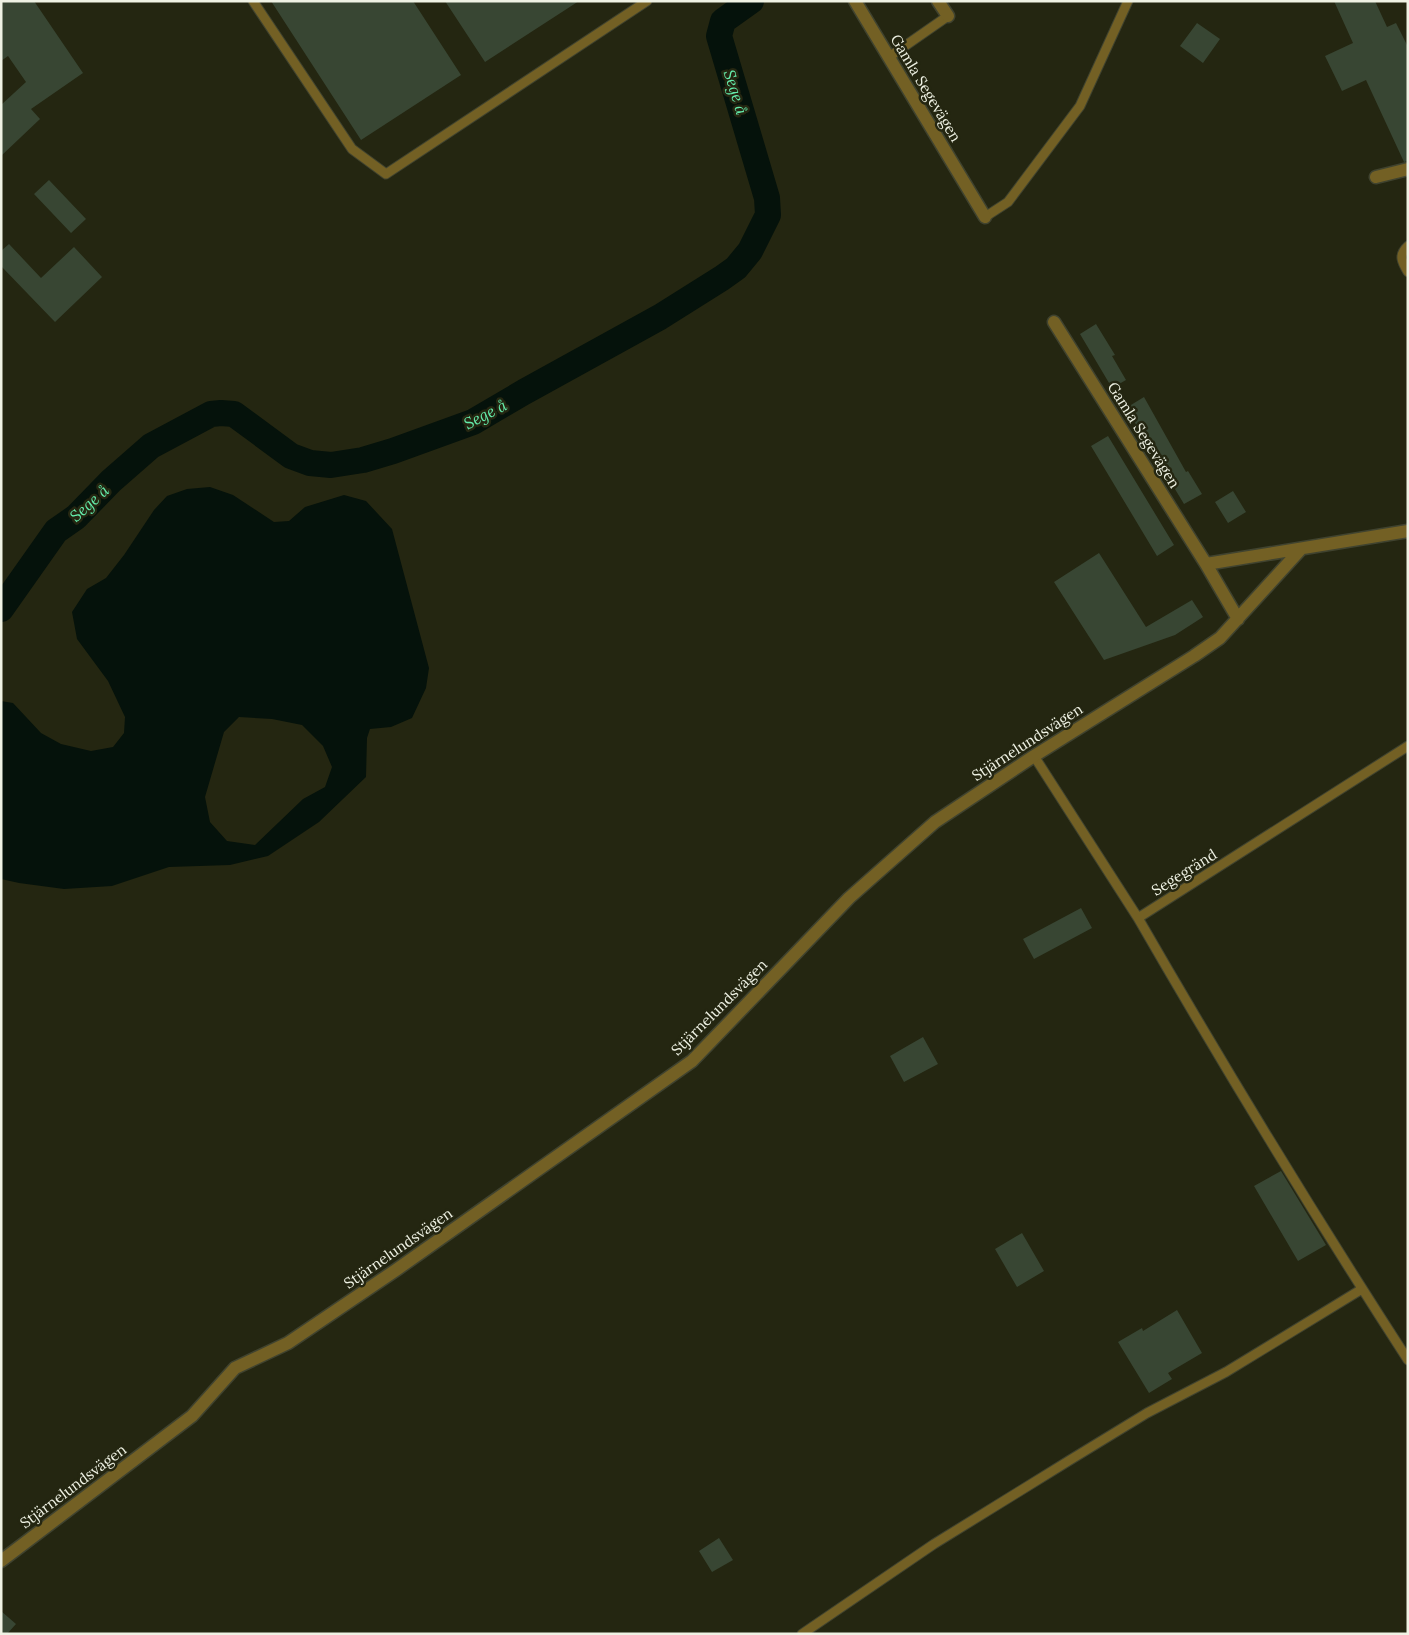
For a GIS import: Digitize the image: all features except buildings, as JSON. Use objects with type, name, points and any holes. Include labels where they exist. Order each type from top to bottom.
[{"type":"street","name":"Gamla Segevägen","points":[[855,1],[985,217]]},
{"type":"street","points":[[938,1],[948,16]]},
{"type":"street","points":[[1376,177],[1408,169]]},
{"type":"street","name":"Gamla Segevägen","points":[[1054,322],[1206,564],[1238,619]]},
{"type":"street","points":[[1206,564],[1408,531]]},
{"type":"street","name":"Stjärnelundsvägen","points":[[1,1561],[192,1416],[235,1368],[288,1343],[396,1270],[692,1061],[849,898],[935,822],[1034,756],[1220,638],[1301,549]]},
{"type":"lane","points":[[253,1],[352,149],[386,174],[647,1]]},
{"type":"lane","points":[[985,217],[1008,202],[1080,106],[1128,1]]},
{"type":"lane","points":[[889,57],[948,16]]},
{"type":"lane","points":[[1408,246],[1402,251],[1401,257],[1408,272]]},
{"type":"lane","name":"Segegränd","points":[[1138,918],[1408,746]]},
{"type":"lane","points":[[1034,756],[1138,918],[1205,1034],[1362,1289],[1408,1360]]},
{"type":"lane","points":[[802,1634],[934,1544],[1070,1460],[1147,1413],[1226,1372],[1362,1289]]},
{"type":"shaded area","points":[[210,487],[233,495],[274,522],[289,521],[305,507],[344,495],[366,501],[392,529],[429,668],[426,688],[412,718],[391,727],[370,729],[367,738],[366,777],[319,822],[268,856],[230,865],[169,867],[112,886],[64,889],[1,879],[1,701],[13,703],[41,733],[61,744],[91,751],[113,747],[124,733],[125,717],[108,681],[77,639],[72,612],[87,589],[106,578],[154,510],[167,496],[187,489]],"holes":[[[239,717],[272,719],[302,725],[323,746],[332,767],[325,787],[303,799],[255,845],[227,841],[210,822],[205,797],[224,732]]]},
{"type":"waterway","name":"Sege å","points":[[1,609],[56,531],[76,517],[111,481],[151,446],[211,414],[234,414],[291,456],[310,463],[331,465],[363,460],[473,422],[660,317],[736,268],[750,251],[768,215],[767,198],[719,36],[723,21],[751,1]]}]
